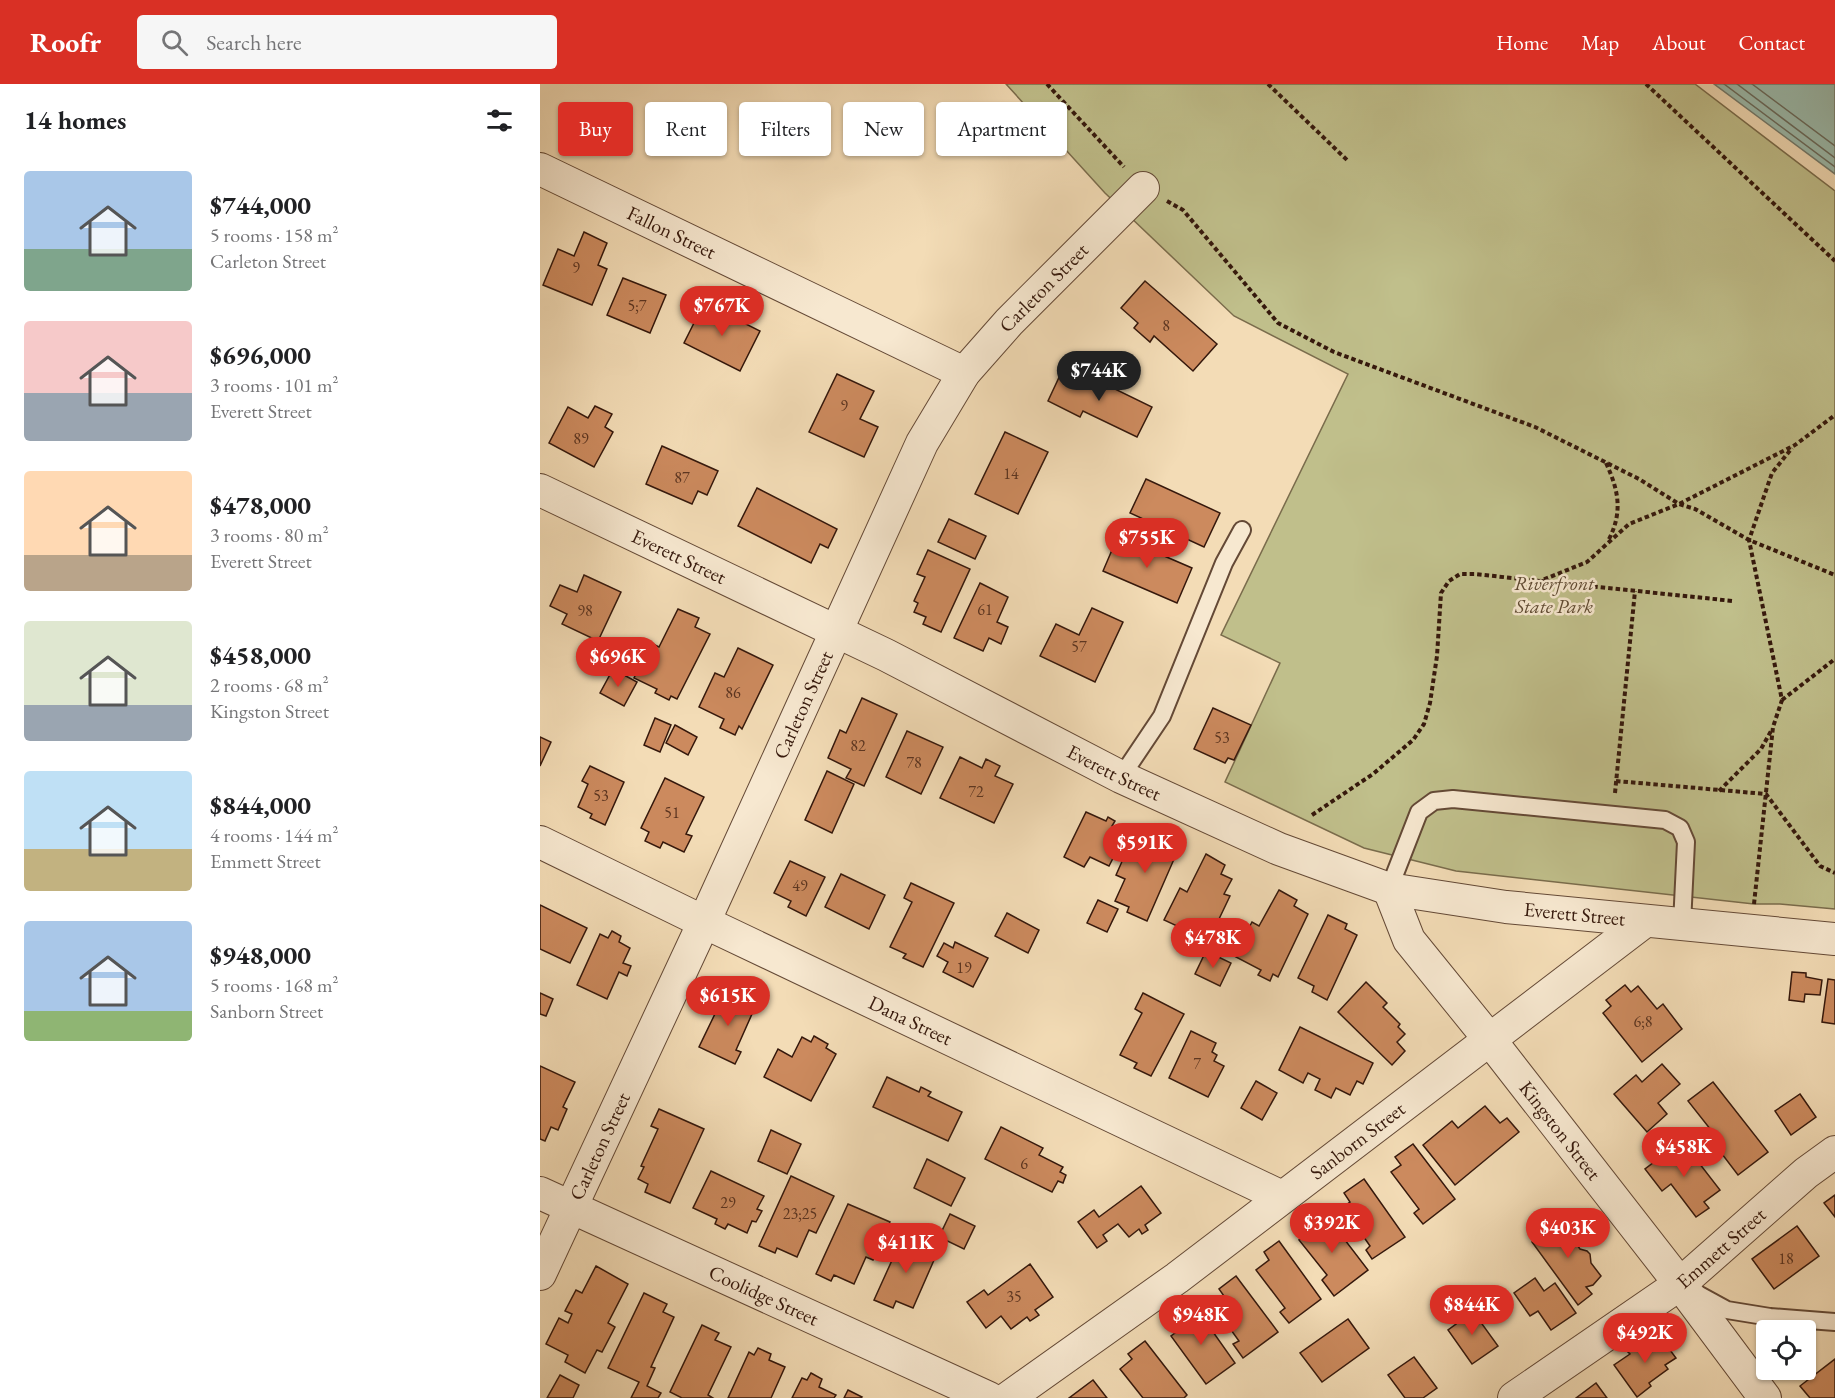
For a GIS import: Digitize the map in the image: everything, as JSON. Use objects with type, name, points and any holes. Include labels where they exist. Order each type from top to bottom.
[{"type":"street","name":"Fallon Street","points":[[540,169],[964,373]]},
{"type":"street","name":"Carleton Street","points":[[540,1274],[704,922],[922,443],[964,373],[1009,322],[1143,188]]},
{"type":"street","name":"Everett Street","points":[[540,490],[837,632],[1121,777],[1279,849],[1389,889],[1506,907],[1835,939]]},
{"type":"street","name":"Dana Street","points":[[540,842],[1282,1197]]},
{"type":"street","name":"Kingston Street","points":[[1389,889],[1409,940],[1680,1284],[1765,1398]]},
{"type":"street","name":"Sanborn Street","points":[[1008,1398],[1177,1278],[1645,921]]},
{"type":"street","name":"Emmett Street","points":[[1514,1398],[1680,1284],[1806,1173],[1835,1152]]},
{"type":"street","name":"Coolidge Street","points":[[540,1192],[989,1398]]},
{"type":"lane","points":[[1121,777],[1162,716],[1224,563],[1242,531]]},
{"type":"lane","points":[[1389,889],[1419,812],[1434,801],[1453,799],[1665,820],[1680,828],[1686,842],[1682,924]]},
{"type":"lane","points":[[1680,1284],[1726,1310],[1770,1317],[1835,1322]]},
{"type":"path","points":[[1047,84],[1143,188],[1182,210],[1278,323],[1334,352],[1535,427],[1606,462],[1679,504],[1695,509],[1749,540],[1835,575]]},
{"type":"path","points":[[1268,84],[1347,160]]},
{"type":"path","points":[[1646,84],[1835,261]]},
{"type":"path","points":[[1540,581],[1587,562],[1629,524],[1679,504],[1795,445],[1835,415]]},
{"type":"path","points":[[1719,791],[1761,749],[1773,727],[1782,700],[1749,540],[1772,473],[1795,445]]},
{"type":"path","points":[[1605,546],[1616,526],[1618,505],[1616,483],[1606,462]]},
{"type":"path","points":[[1312,815],[1374,774],[1413,740],[1424,724],[1430,703],[1437,656],[1441,593],[1449,581],[1460,574],[1733,601]]},
{"type":"path","points":[[1613,816],[1635,591]]},
{"type":"path","points":[[1782,700],[1835,659]]},
{"type":"path","points":[[1751,931],[1773,727]]},
{"type":"path","points":[[1616,781],[1766,794],[1820,866],[1835,873]]},
{"type":"green space","name":"Riverfront State Park","points":[[1006,84],[1695,84],[1835,191],[1835,909],[1754,904],[1456,871],[1364,848],[1225,782],[1280,663],[1221,635],[1348,374],[1234,316],[1105,193],[1067,151],[1067,102],[1022,102]]},
{"type":"water","points":[[1714,84],[1835,84],[1835,174]]},
{"type":"building","points":[[584,232],[607,243],[598,265],[607,269],[592,305],[543,285],[558,249],[574,256]]},
{"type":"building","points":[[623,278],[666,295],[650,333],[607,315]]},
{"type":"building","points":[[1145,281],[1217,344],[1193,371],[1154,336],[1150,342],[1134,328],[1138,323],[1121,308]]},
{"type":"building","points":[[704,303],[760,331],[740,371],[684,343]]},
{"type":"building","points":[[1074,369],[1152,407],[1137,437],[1083,411],[1080,417],[1048,401],[1062,371],[1071,375]]},
{"type":"building","points":[[837,374],[874,391],[860,419],[878,427],[864,457],[809,432]]},
{"type":"building","points":[[595,406],[612,414],[605,427],[613,432],[594,467],[549,443],[568,407],[588,418]]},
{"type":"building","points":[[1005,432],[1048,452],[1018,514],[975,494]]},
{"type":"building","points":[[662,446],[718,471],[707,495],[698,491],[692,504],[646,484]]},
{"type":"building","points":[[1146,479],[1220,513],[1204,547],[1130,513]]},
{"type":"building","points":[[757,488],[837,529],[828,548],[820,544],[811,563],[738,526]]},
{"type":"building","points":[[949,519],[986,536],[975,559],[938,542]]},
{"type":"building","points":[[1118,536],[1192,568],[1177,603],[1103,571]]},
{"type":"building","points":[[928,550],[970,569],[941,632],[923,624],[926,617],[914,612],[918,603],[914,601],[925,577],[917,574]]},
{"type":"building","points":[[584,575],[621,592],[598,641],[562,624],[567,614],[550,606],[560,585],[577,592]]},
{"type":"building","points":[[980,583],[1008,597],[997,622],[1008,627],[1001,644],[989,638],[983,651],[954,638]]},
{"type":"building","points":[[1092,608],[1123,622],[1095,682],[1040,656],[1056,624],[1079,635]]},
{"type":"building","points":[[678,609],[699,618],[695,627],[710,634],[677,699],[671,696],[669,700],[655,693],[657,689],[634,678],[651,643],[659,647]]},
{"type":"building","points":[[738,648],[773,665],[742,729],[739,726],[735,735],[720,728],[724,719],[699,707],[715,673],[724,677]]},
{"type":"building","points":[[613,669],[637,682],[624,706],[600,693]]},
{"type":"building","points":[[862,698],[897,714],[864,786],[846,778],[851,769],[828,758],[840,730],[846,733]]},
{"type":"building","points":[[1213,708],[1251,725],[1234,760],[1228,758],[1225,763],[1194,749]]},
{"type":"building","points":[[655,718],[671,725],[660,752],[644,745]]},
{"type":"building","points":[[675,725],[697,737],[688,755],[666,743]]},
{"type":"building","points":[[907,731],[943,747],[921,794],[886,777]]},
{"type":"building","points":[[540,737],[551,742],[540,766]]},
{"type":"building","points":[[960,757],[982,768],[986,759],[1000,766],[995,776],[1013,784],[994,823],[940,798]]},
{"type":"building","points":[[590,766],[624,782],[605,825],[590,818],[592,814],[578,807],[588,784],[582,781]]},
{"type":"building","points":[[827,771],[854,784],[832,833],[805,820]]},
{"type":"building","points":[[665,778],[704,797],[686,834],[692,836],[684,852],[663,842],[660,848],[645,841],[649,832],[641,828]]},
{"type":"building","points":[[1086,812],[1106,821],[1108,817],[1115,821],[1112,826],[1126,833],[1109,866],[1090,857],[1084,867],[1064,857]]},
{"type":"building","points":[[1148,828],[1167,836],[1164,844],[1178,850],[1147,921],[1127,912],[1129,907],[1115,901],[1125,879],[1116,875],[1124,857],[1133,861]]},
{"type":"building","points":[[1206,854],[1225,865],[1221,874],[1232,879],[1224,894],[1230,896],[1207,944],[1201,942],[1200,945],[1184,938],[1188,931],[1164,920],[1180,888],[1187,892]]},
{"type":"building","points":[[790,861],[825,877],[806,916],[788,907],[791,901],[774,893]]},
{"type":"building","points":[[841,874],[885,895],[869,929],[825,907]]},
{"type":"building","points":[[911,883],[954,903],[923,967],[903,958],[906,954],[890,947],[912,902],[904,898]]},
{"type":"building","points":[[1279,890],[1297,900],[1294,906],[1308,914],[1278,977],[1273,974],[1270,981],[1258,975],[1261,970],[1234,956],[1252,922],[1259,926]]},
{"type":"building","points":[[1098,900],[1118,909],[1107,932],[1087,923]]},
{"type":"building","points":[[540,905],[587,928],[570,963],[540,949]]},
{"type":"building","points":[[1007,913],[1039,930],[1028,953],[995,936]]},
{"type":"building","points":[[1328,915],[1347,924],[1345,929],[1357,935],[1327,1000],[1312,992],[1314,986],[1298,978]]},
{"type":"building","points":[[612,931],[621,936],[619,942],[630,948],[623,963],[631,966],[627,976],[619,972],[607,999],[577,985],[600,934],[608,938]]},
{"type":"building","points":[[955,942],[988,958],[973,987],[943,972],[948,962],[937,956],[944,943],[953,948]]},
{"type":"building","points":[[1206,951],[1231,963],[1220,986],[1195,974]]},
{"type":"building","points":[[1792,972],[1806,973],[1806,977],[1822,980],[1820,995],[1805,994],[1804,1002],[1789,1000]]},
{"type":"building","points":[[1828,979],[1835,980],[1835,1024],[1822,1022]]},
{"type":"building","points":[[1366,982],[1387,1003],[1383,1007],[1400,1024],[1398,1027],[1405,1034],[1397,1042],[1405,1051],[1392,1065],[1338,1012]]},
{"type":"building","points":[[1625,985],[1631,992],[1638,986],[1657,1009],[1663,1004],[1682,1029],[1642,1062],[1603,1013],[1611,1006],[1606,1000]]},
{"type":"building","points":[[726,991],[756,1005],[736,1050],[741,1052],[735,1064],[699,1047]]},
{"type":"building","points":[[540,993],[553,999],[546,1016],[540,1014]]},
{"type":"building","points":[[1143,993],[1184,1014],[1151,1076],[1134,1068],[1137,1063],[1120,1055],[1142,1013],[1135,1009]]},
{"type":"building","points":[[1300,1027],[1373,1063],[1363,1084],[1357,1081],[1350,1095],[1336,1088],[1331,1098],[1315,1090],[1320,1079],[1308,1073],[1303,1083],[1279,1070]]},
{"type":"building","points":[[1191,1031],[1216,1043],[1212,1052],[1217,1055],[1214,1061],[1224,1066],[1208,1097],[1169,1078]]},
{"type":"building","points":[[814,1036],[828,1044],[826,1048],[836,1054],[811,1101],[764,1077],[778,1049],[792,1057],[802,1037],[811,1042]]},
{"type":"building","points":[[1662,1064],[1680,1084],[1658,1103],[1667,1114],[1647,1132],[1614,1094],[1636,1075],[1642,1082]]},
{"type":"building","points":[[540,1066],[575,1082],[563,1107],[567,1109],[558,1130],[551,1127],[545,1141],[540,1139]]},
{"type":"building","points":[[887,1077],[919,1092],[921,1087],[931,1092],[928,1096],[962,1112],[948,1141],[873,1107]]},
{"type":"building","points":[[1256,1081],[1277,1093],[1262,1120],[1241,1108]]},
{"type":"building","points":[[1713,1082],[1768,1152],[1738,1175],[1706,1133],[1711,1130],[1688,1101]]},
{"type":"building","points":[[1800,1094],[1816,1117],[1791,1135],[1775,1111]]},
{"type":"building","points":[[1485,1106],[1500,1123],[1507,1118],[1519,1132],[1455,1185],[1423,1145],[1452,1121],[1458,1128]]},
{"type":"building","points":[[659,1109],[704,1129],[670,1203],[645,1192],[648,1184],[638,1179],[644,1167],[641,1166],[658,1129],[651,1126]]},
{"type":"building","points":[[1001,1127],[1043,1148],[1039,1155],[1063,1167],[1060,1172],[1066,1175],[1063,1183],[1058,1181],[1052,1192],[985,1159]]},
{"type":"building","points":[[771,1130],[801,1144],[787,1174],[758,1161]]},
{"type":"building","points":[[1682,1141],[1720,1190],[1704,1202],[1709,1208],[1696,1217],[1671,1184],[1662,1191],[1645,1169]]},
{"type":"building","points":[[1413,1144],[1455,1199],[1423,1224],[1414,1213],[1419,1209],[1391,1172],[1401,1165],[1395,1157]]},
{"type":"building","points":[[927,1159],[965,1178],[951,1206],[914,1188]]},
{"type":"building","points":[[711,1171],[764,1196],[757,1209],[762,1211],[756,1222],[752,1221],[747,1233],[728,1224],[725,1229],[715,1224],[717,1219],[693,1208]]},
{"type":"building","points":[[791,1176],[834,1196],[816,1233],[809,1230],[797,1257],[777,1248],[775,1253],[759,1246]]},
{"type":"building","points":[[1364,1179],[1405,1237],[1372,1259],[1366,1250],[1370,1246],[1343,1207],[1350,1202],[1344,1193]]},
{"type":"building","points":[[1141,1186],[1161,1213],[1145,1225],[1148,1230],[1142,1234],[1139,1229],[1129,1237],[1118,1224],[1103,1235],[1107,1241],[1097,1248],[1078,1222],[1094,1210],[1099,1217]]},
{"type":"building","points":[[1835,1195],[1835,1217],[1824,1203]]},
{"type":"building","points":[[848,1204],[890,1222],[873,1260],[866,1257],[854,1284],[834,1275],[831,1281],[816,1274]]},
{"type":"building","points":[[1322,1210],[1368,1270],[1334,1296],[1322,1280],[1327,1275],[1299,1240],[1310,1232],[1304,1224]]},
{"type":"building","points":[[950,1214],[975,1226],[964,1249],[939,1237]]},
{"type":"building","points":[[1569,1215],[1578,1229],[1570,1235],[1580,1249],[1590,1254],[1591,1263],[1601,1276],[1593,1285],[1586,1287],[1592,1294],[1578,1305],[1532,1242]]},
{"type":"building","points":[[1797,1226],[1819,1256],[1774,1289],[1752,1259]]},
{"type":"building","points":[[903,1236],[938,1251],[913,1308],[896,1301],[893,1308],[874,1300]]},
{"type":"building","points":[[1279,1241],[1321,1299],[1289,1323],[1280,1312],[1285,1308],[1256,1270],[1269,1260],[1264,1252]]},
{"type":"building","points":[[1030,1264],[1053,1297],[1035,1310],[1039,1315],[1030,1321],[1027,1317],[1011,1329],[1001,1316],[986,1328],[967,1302],[984,1290],[988,1295]]},
{"type":"building","points":[[596,1266],[628,1284],[608,1323],[615,1327],[602,1352],[597,1350],[585,1373],[565,1362],[568,1355],[546,1344],[559,1318],[568,1323],[572,1314],[565,1311],[576,1290],[582,1293]]},
{"type":"building","points":[[1236,1276],[1278,1332],[1243,1358],[1233,1344],[1239,1341],[1213,1305],[1224,1296],[1219,1289]]},
{"type":"building","points":[[1535,1278],[1544,1291],[1555,1283],[1576,1313],[1551,1330],[1538,1311],[1530,1316],[1514,1293]]},
{"type":"building","points":[[644,1293],[667,1304],[663,1312],[674,1317],[651,1367],[655,1368],[647,1386],[661,1393],[658,1398],[631,1398],[639,1382],[608,1368]]},
{"type":"building","points":[[1194,1305],[1235,1363],[1206,1384],[1171,1336],[1182,1328],[1175,1318]]},
{"type":"building","points":[[1464,1308],[1468,1313],[1472,1310],[1498,1346],[1472,1364],[1448,1330],[1456,1324],[1451,1317]]},
{"type":"building","points":[[1348,1319],[1369,1348],[1322,1382],[1300,1353]]},
{"type":"building","points":[[702,1325],[719,1333],[715,1340],[731,1347],[708,1395],[713,1398],[682,1398],[670,1392]]},
{"type":"building","points":[[1658,1334],[1676,1358],[1665,1365],[1668,1369],[1649,1383],[1651,1386],[1637,1397],[1614,1365],[1630,1354],[1627,1351],[1640,1342],[1642,1345]]},
{"type":"building","points":[[1145,1341],[1187,1395],[1184,1398],[1143,1398],[1120,1369],[1132,1359],[1128,1354]]},
{"type":"building","points":[[758,1348],[771,1354],[769,1360],[785,1367],[771,1398],[728,1398],[749,1352],[754,1355]]},
{"type":"building","points":[[1414,1357],[1437,1388],[1423,1398],[1405,1398],[1388,1375]]},
{"type":"building","points":[[1835,1359],[1835,1398],[1810,1398],[1800,1386],[1808,1380],[1816,1380],[1816,1374]]},
{"type":"building","points":[[811,1373],[822,1379],[819,1387],[836,1395],[834,1398],[792,1398],[802,1378],[807,1380]]},
{"type":"building","points":[[560,1375],[579,1385],[573,1398],[547,1398]]},
{"type":"building","points":[[1093,1380],[1107,1398],[1069,1398]]},
{"type":"building","points":[[1596,1383],[1607,1398],[1576,1398]]},
{"type":"building","points":[[848,1390],[862,1397],[844,1398]]}]
